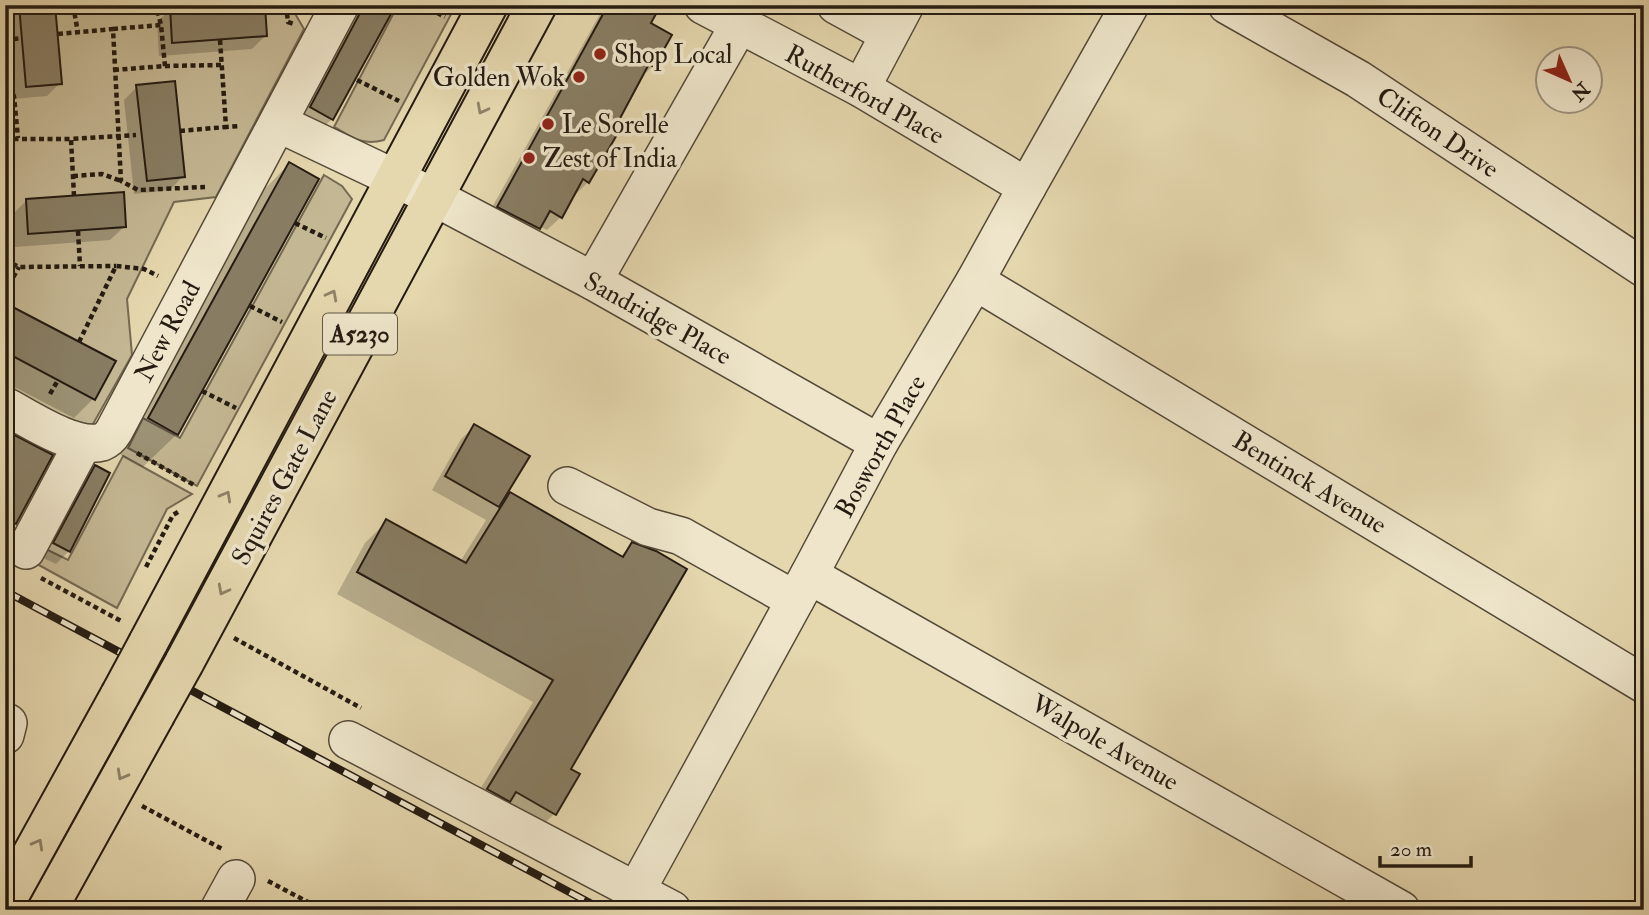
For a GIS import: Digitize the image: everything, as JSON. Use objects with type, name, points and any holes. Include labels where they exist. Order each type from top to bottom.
[{"type":"main road","name":"Squires Gate Lane","points":[[5,903],[120,695],[134,632],[394,180],[488,5]]},
{"type":"main road","name":"Squires Gate Lane","points":[[47,910],[184,663],[537,5]]},
{"type":"street","name":"New Road","points":[[83,443],[101,442],[109,438],[114,431],[340,5]]},
{"type":"street","name":"Rutherford Place","points":[[702,5],[860,88],[1027,187]]},
{"type":"street","points":[[836,5],[897,20],[860,88]]},
{"type":"street","name":"Bosworth Place","points":[[636,891],[879,443],[975,281],[1130,5]]},
{"type":"street","name":"Clifton Drive","points":[[1227,5],[1358,79],[1644,268]]},
{"type":"street","points":[[593,281],[739,25]]},
{"type":"street","points":[[273,132],[394,180]]},
{"type":"street","name":"Sandridge Place","points":[[394,180],[434,197],[593,281],[879,443]]},
{"type":"street","name":"Bentinck Avenue","points":[[975,281],[1644,684]]},
{"type":"street","points":[[5,405],[83,443],[33,564]]},
{"type":"street","name":"Walpole Avenue","points":[[567,486],[648,527],[681,536],[802,587],[1401,910]]},
{"type":"street","points":[[348,740],[672,910]]},
{"type":"path","points":[[73,5],[78,33]]},
{"type":"path","points":[[156,5],[162,25],[165,66]]},
{"type":"path","points":[[58,34],[162,25]]},
{"type":"path","points":[[113,29],[121,181]]},
{"type":"path","points":[[5,40],[22,38]]},
{"type":"path","points":[[220,40],[226,127]]},
{"type":"path","points":[[114,70],[223,65]]},
{"type":"path","points":[[5,79],[14,96],[18,138]]},
{"type":"path","points":[[357,80],[429,115]]},
{"type":"path","points":[[180,131],[239,126],[273,132]]},
{"type":"path","points":[[5,139],[136,135]]},
{"type":"path","points":[[72,139],[74,196]]},
{"type":"path","points":[[73,176],[102,174],[138,190],[221,187],[239,196]]},
{"type":"path","points":[[78,231],[80,266]]},
{"type":"path","points":[[5,260],[19,267],[116,266],[144,269],[188,292]]},
{"type":"path","points":[[79,342],[116,266]]},
{"type":"path","points":[[5,292],[19,267]]},
{"type":"path","points":[[202,391],[239,409]]},
{"type":"path","points":[[128,448],[197,486]]},
{"type":"path","points":[[33,564],[134,632]]},
{"type":"path","points":[[234,638],[365,709],[348,740]]},
{"type":"path","points":[[144,807],[203,838]]},
{"type":"path","points":[[227,895],[242,867],[323,910]]},
{"type":"shaded area","points":[[5,5],[290,5],[304,29],[216,197],[174,202],[127,299],[132,355],[89,431],[5,385]]},
{"type":"shaded area","points":[[398,5],[456,5],[384,140],[363,141],[334,127]]},
{"type":"shaded area","points":[[324,175],[342,186],[352,199],[197,486],[128,448],[143,418],[180,438]]},
{"type":"shaded area","points":[[123,456],[192,494],[167,509],[117,608],[37,564],[46,549],[68,560]]},
{"type":"building","points":[[19,5],[55,5],[62,84],[26,87]]},
{"type":"building","points":[[265,5],[267,36],[172,43],[170,7]]},
{"type":"building","points":[[361,5],[396,5],[333,120],[310,107],[359,15]]},
{"type":"building","points":[[608,5],[639,5],[656,14],[651,23],[672,35],[654,67],[649,64],[617,124],[622,126],[589,183],[583,179],[562,218],[550,211],[540,229],[497,207]]},
{"type":"building","points":[[175,81],[185,177],[147,181],[136,85]]},
{"type":"building","points":[[289,162],[319,179],[178,435],[148,418]]},
{"type":"building","points":[[124,192],[126,227],[28,234],[26,199]]},
{"type":"building","points":[[5,303],[116,361],[95,400],[5,352]]},
{"type":"building","points":[[474,424],[530,456],[499,507],[445,476]]},
{"type":"building","points":[[5,430],[53,455],[16,524],[5,519]]},
{"type":"building","points":[[95,465],[110,473],[70,552],[53,543]]},
{"type":"building","points":[[510,492],[623,557],[632,542],[656,551],[687,569],[571,769],[580,774],[556,815],[516,792],[510,802],[487,789],[553,680],[357,572],[386,519],[466,563]]},
{"type":"railway","points":[[5,591],[603,910]]},
{"type":"place","name":"Shop Local","points":[[600,54]]},
{"type":"place","name":"Golden Wok","points":[[579,77]]},
{"type":"place","name":"Le Sorelle","points":[[548,124]]},
{"type":"place","name":"Zest of India","points":[[529,158]]}]
